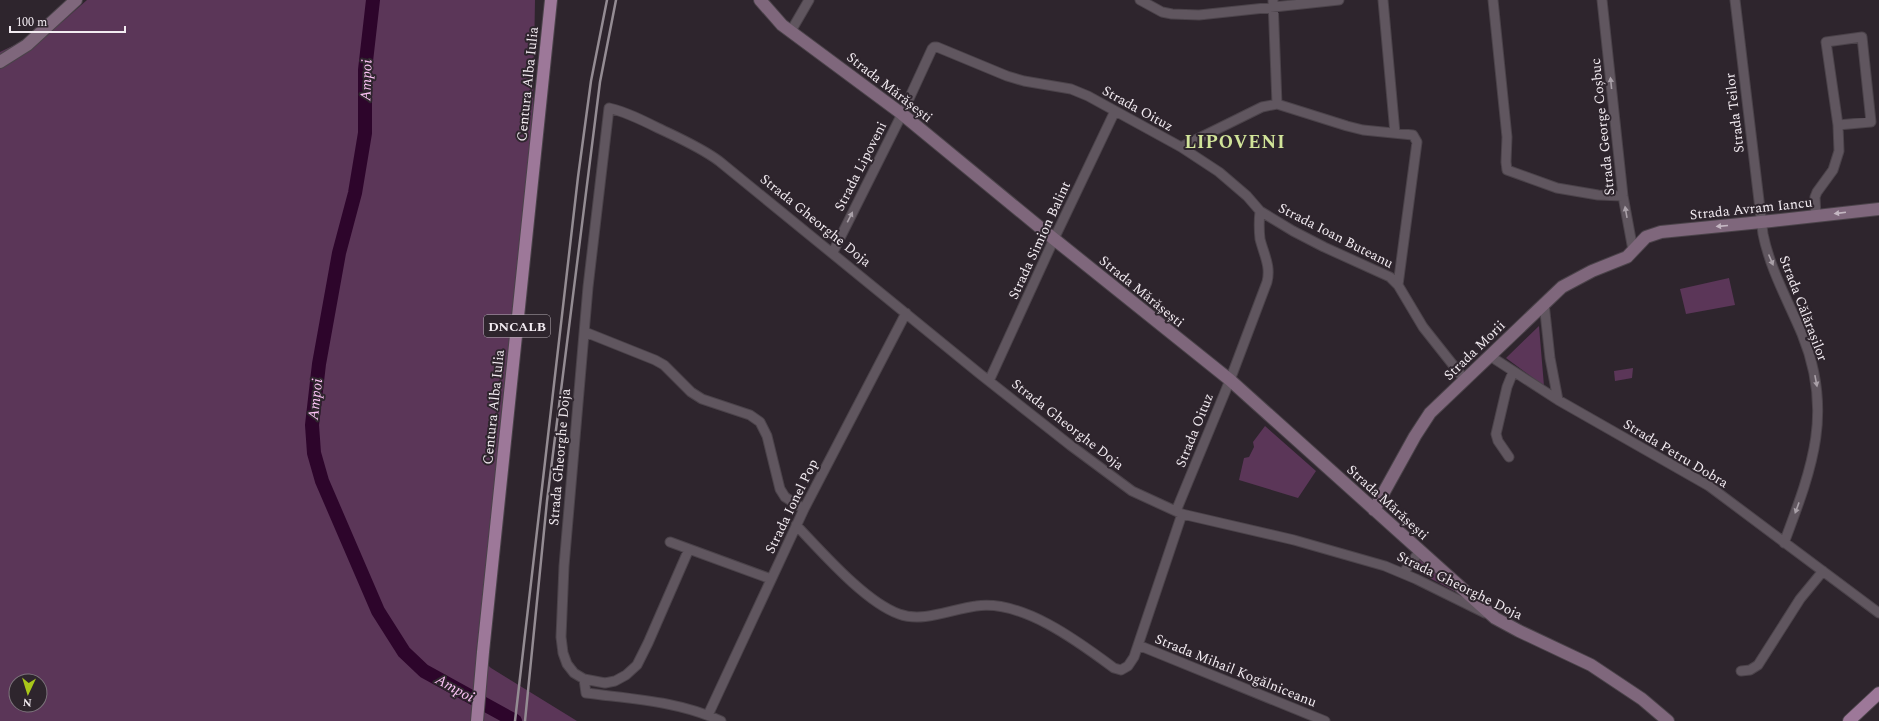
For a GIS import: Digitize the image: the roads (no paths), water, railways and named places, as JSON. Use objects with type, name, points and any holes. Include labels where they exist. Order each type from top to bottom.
[{"type":"main road","name":"Centura Alba Iulia","points":[[477,721],[552,0]]},
{"type":"main road","points":[[1849,721],[1879,693]]},
{"type":"main road","points":[[1859,721],[1879,702]]},
{"type":"street","points":[[0,62],[27,45],[76,0]]},
{"type":"street","name":"Strada Mărășești","points":[[760,0],[773,17],[790,31],[902,114],[1054,239],[1230,380],[1495,618]]},
{"type":"street","points":[[790,31],[809,0]]},
{"type":"street","points":[[1140,0],[1162,12],[1182,15],[1235,12],[1274,3],[1339,0]]},
{"type":"street","points":[[1180,147],[1262,107],[1277,104],[1347,126],[1395,133],[1384,0]]},
{"type":"street","points":[[1494,0],[1507,137],[1507,170],[1557,188],[1598,195],[1623,196]]},
{"type":"street","name":"Strada George Coșbuc","points":[[1602,0],[1623,196],[1633,250]]},
{"type":"street","name":"Strada Teilor","points":[[1736,0],[1761,222]]},
{"type":"street","points":[[1274,3],[1277,104]]},
{"type":"street","points":[[1816,216],[1815,197],[1833,170],[1839,151],[1838,125],[1826,42],[1862,37],[1875,121],[1838,125]]},
{"type":"street","name":"Strada Oituz","points":[[902,114],[934,47],[1018,79],[1071,89],[1115,111],[1180,147],[1219,172],[1247,196],[1260,211],[1260,240],[1269,274],[1179,512],[1138,645]]},
{"type":"street","name":"Strada Gheorghe Doja","points":[[689,549],[648,643],[636,665],[626,675],[615,681],[605,683],[584,679],[574,673],[567,664],[563,653],[561,637],[564,566],[588,287],[609,108],[620,110],[706,152],[833,252],[989,381],[1120,484],[1143,497],[1179,512],[1294,540],[1378,564],[1403,573],[1591,665],[1642,698],[1668,721]]},
{"type":"street","name":"Strada Simion Balint","points":[[989,381],[1115,111]]},
{"type":"street","name":"Strada Lipoveni","points":[[833,252],[902,114]]},
{"type":"street","name":"Strada Ioan Buteanu","points":[[1395,133],[1410,134],[1415,137],[1417,142],[1398,284]]},
{"type":"street","name":"Strada Avram Iancu","points":[[1633,250],[1646,237],[1661,232],[1879,209]]},
{"type":"street","name":"Strada Ioan Buteanu","points":[[1260,211],[1324,247],[1390,277],[1398,284],[1423,327],[1465,380]]},
{"type":"street","name":"Strada Călărașilor","points":[[1761,222],[1768,254],[1809,353],[1818,397],[1818,427],[1814,452],[1806,481],[1784,543]]},
{"type":"street","name":"Strada Morii","points":[[1374,510],[1423,421],[1562,287],[1580,276],[1627,257],[1633,250]]},
{"type":"street","points":[[1544,303],[1550,358],[1558,400]]},
{"type":"street","name":"Strada Ionel Pop","points":[[708,715],[796,525],[906,313]]},
{"type":"street","points":[[585,332],[655,360],[664,365],[691,392],[702,399],[750,414],[760,422],[767,436],[780,488],[785,497],[804,509]]},
{"type":"street","name":"Strada Petru Dobra","points":[[1490,356],[1558,400],[1692,475],[1879,613]]},
{"type":"street","points":[[1509,457],[1498,441],[1496,434],[1507,387],[1513,372]]},
{"type":"street","name":"Strada Mihail Kogălniceanu","points":[[796,525],[840,570],[867,594],[886,608],[898,614],[918,617],[978,605],[1003,606],[1041,621],[1071,636],[1114,668],[1121,670],[1128,666],[1138,645],[1325,721]]},
{"type":"street","points":[[670,542],[771,578]]},
{"type":"street","points":[[1403,573],[1420,551]]},
{"type":"street","points":[[1741,671],[1755,668],[1758,665],[1800,599],[1822,571]]},
{"type":"street","points":[[584,679],[586,693],[682,707],[708,715],[721,721]]},
{"type":"waterway","name":"Ampoi","points":[[373,0],[365,70],[365,133],[355,193],[339,253],[319,364],[312,425],[314,453],[322,481],[378,611],[404,652],[424,671],[515,721]]},
{"type":"railway","points":[[515,721],[578,177],[591,81],[607,0]]},
{"type":"railway","points":[[525,721],[547,501],[600,82],[616,0]]},
{"type":"district","name":"LIPOVENI","points":[[1235,142]]}]
